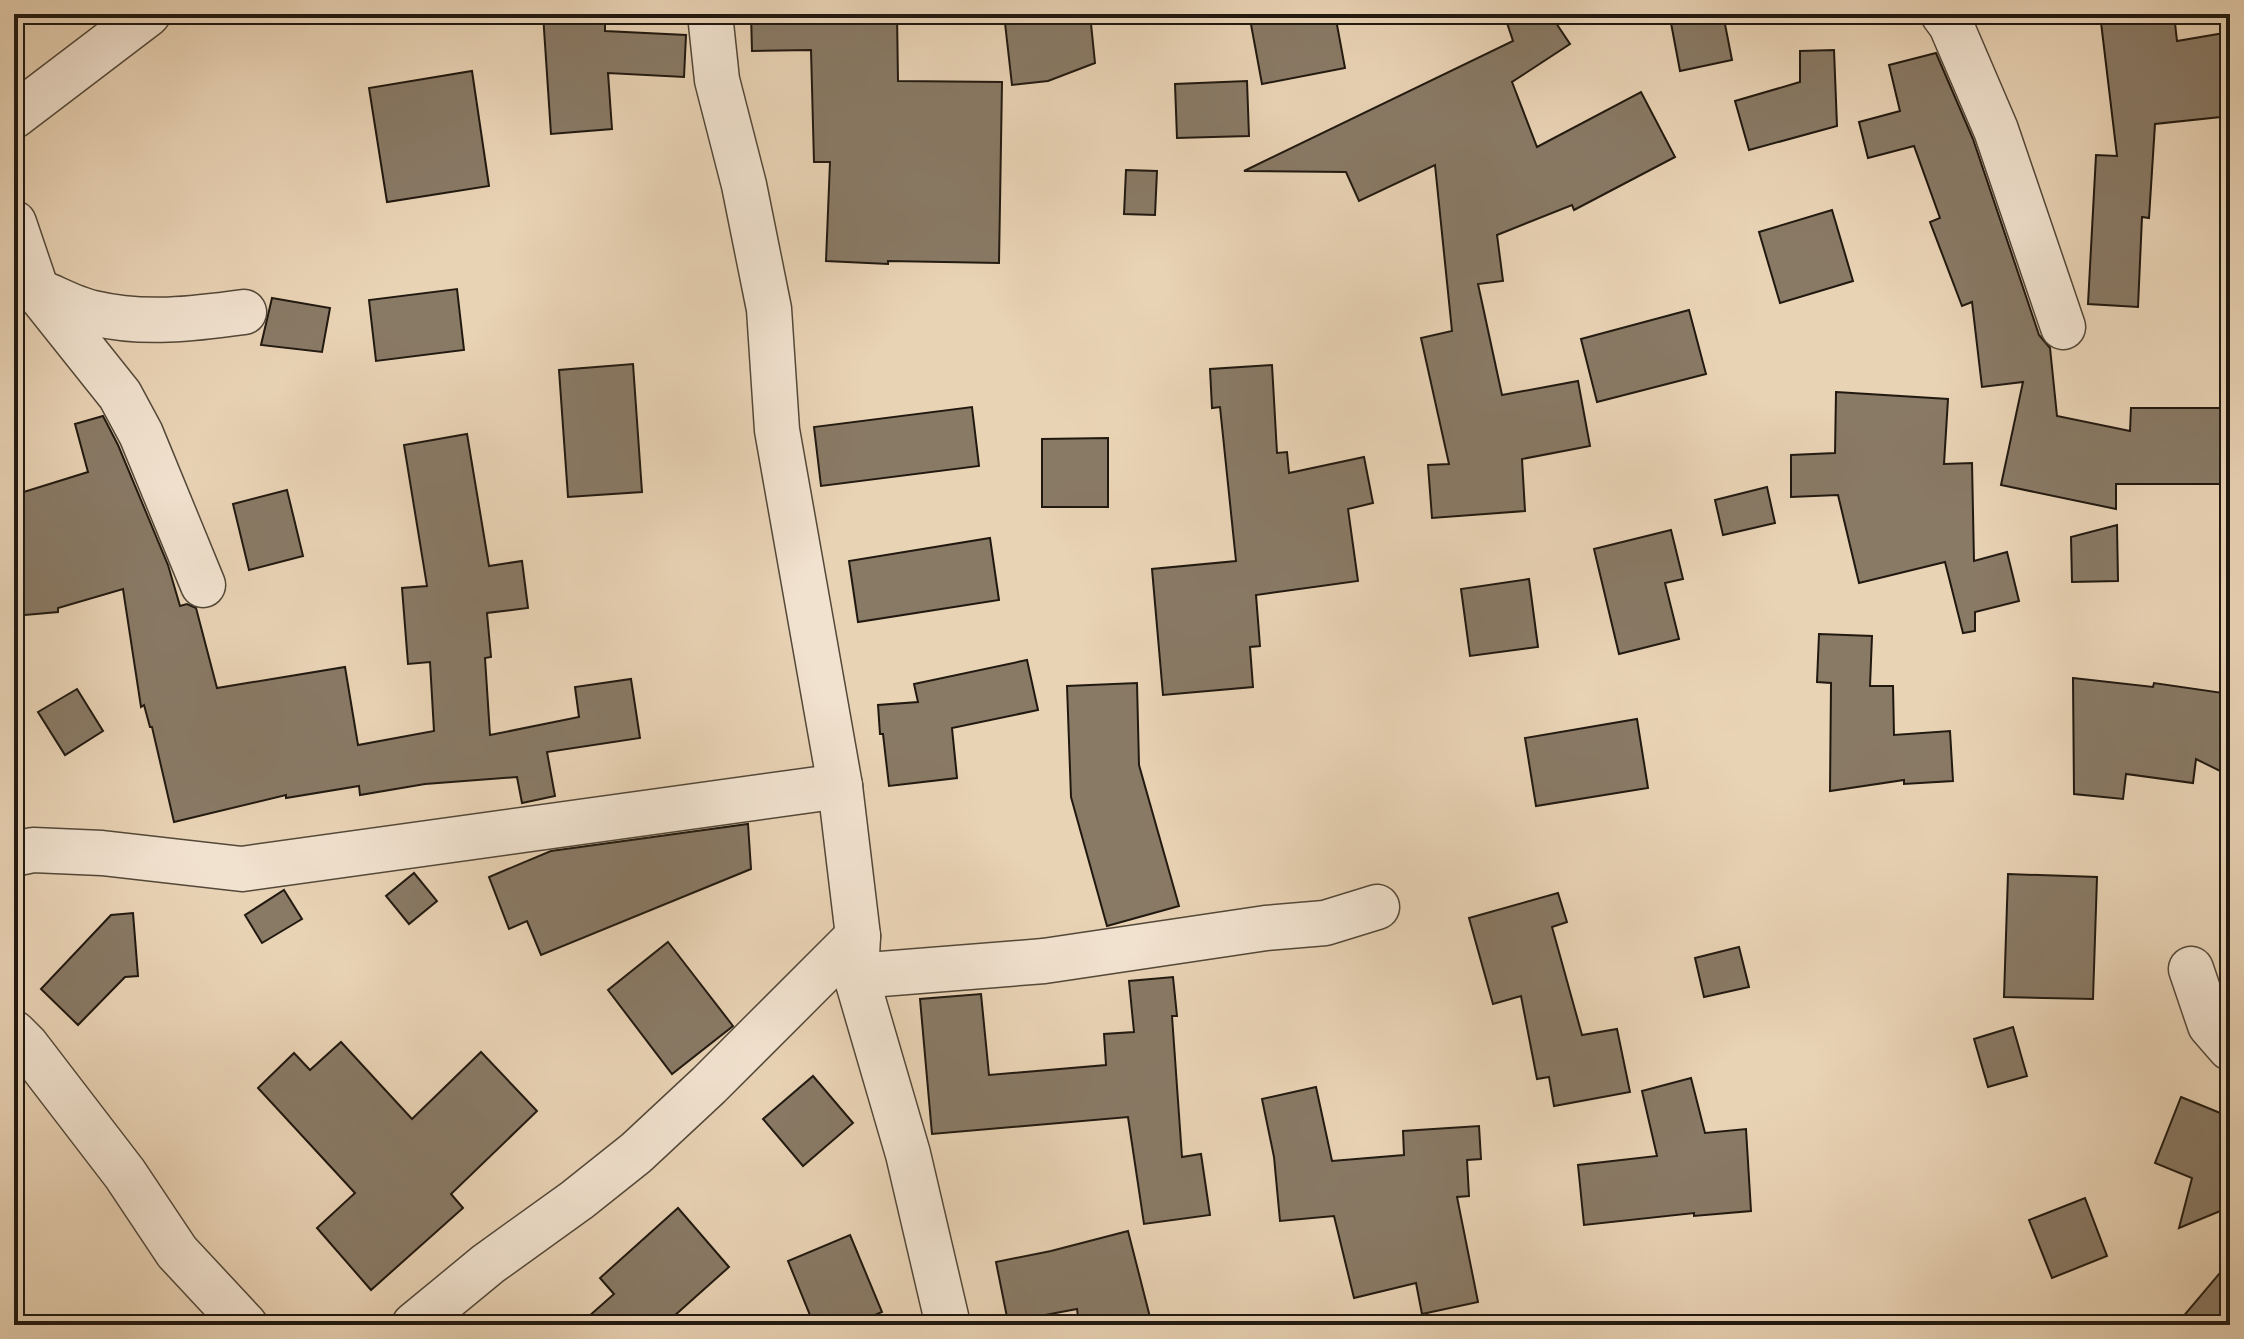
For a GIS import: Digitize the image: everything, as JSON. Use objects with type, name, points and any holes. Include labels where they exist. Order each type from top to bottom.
[{"type":"street","points":[[14,116],[148,14]]},
{"type":"street","points":[[710,14],[717,80],[744,185],[769,309],[777,430],[840,786],[857,956],[948,1325]]},
{"type":"street","points":[[1943,14],[1951,25],[1996,130],[2063,327]]},
{"type":"street","points":[[14,223],[37,291],[120,395],[141,434],[203,585]]},
{"type":"street","points":[[37,291],[91,313],[137,321],[189,320],[244,312]]},
{"type":"street","points":[[14,854],[33,850],[102,853],[242,869],[840,786]]},
{"type":"street","points":[[414,1325],[488,1264],[636,1153],[857,956],[1044,961],[1266,928],[1325,923],[1377,907]]},
{"type":"street","points":[[2191,969],[2210,1025],[2230,1048]]},
{"type":"street","points":[[14,1033],[125,1174],[177,1252],[245,1325]]},
{"type":"building","points":[[543,14],[593,14],[595,23],[605,23],[605,31],[686,35],[684,77],[608,73],[612,129],[551,134]]},
{"type":"building","points":[[751,14],[897,14],[898,81],[1002,82],[999,263],[826,261],[830,162],[814,162],[811,50],[752,51]]},
{"type":"building","points":[[1004,14],[1090,14],[1095,63],[1048,81],[1012,85]]},
{"type":"building","points":[[1275,14],[1335,14],[1345,68],[1262,84],[1250,19]]},
{"type":"building","points":[[1504,14],[1550,14],[1570,44],[1512,82],[1537,147],[1641,92],[1675,157],[1574,210],[1572,205],[1497,235],[1503,281],[1478,284],[1502,395],[1578,381],[1590,446],[1522,459],[1525,511],[1432,518],[1428,465],[1449,464],[1421,338],[1452,331],[1435,165],[1359,201],[1346,172],[1244,171],[1513,41]]},
{"type":"building","points":[[1723,14],[1732,60],[1680,71],[1671,23]]},
{"type":"building","points":[[2100,14],[2174,14],[2177,41],[2230,32],[2230,116],[2155,124],[2149,218],[2142,217],[2138,307],[2088,304],[2096,155],[2117,156]]},
{"type":"building","points":[[1834,50],[1837,126],[1749,150],[1735,101],[1800,82],[1800,51]]},
{"type":"building","points":[[1936,53],[1973,139],[2039,335],[2050,348],[2057,416],[2130,431],[2131,408],[2230,408],[2230,484],[2116,484],[2116,509],[2001,485],[2023,382],[1982,387],[1972,302],[1962,306],[1930,222],[1940,218],[1914,146],[1868,158],[1859,122],[1900,111],[1889,65]]},
{"type":"building","points":[[472,71],[489,186],[387,202],[369,88]]},
{"type":"building","points":[[1247,81],[1249,136],[1177,138],[1175,84]]},
{"type":"building","points":[[1126,170],[1157,171],[1155,215],[1124,214]]},
{"type":"building","points":[[1832,210],[1853,281],[1780,303],[1759,232]]},
{"type":"building","points":[[457,289],[464,350],[376,361],[369,300]]},
{"type":"building","points":[[272,298],[330,308],[322,352],[261,345]]},
{"type":"building","points":[[1689,310],[1706,374],[1597,402],[1581,339]]},
{"type":"building","points":[[633,364],[642,492],[568,497],[559,370]]},
{"type":"building","points":[[1272,365],[1277,453],[1287,452],[1289,473],[1364,457],[1373,503],[1348,509],[1358,581],[1256,595],[1260,646],[1250,647],[1253,687],[1163,695],[1152,569],[1236,561],[1220,407],[1212,408],[1210,369]]},
{"type":"building","points":[[1836,392],[1948,399],[1944,464],[1972,463],[1974,561],[2007,552],[2019,601],[1975,612],[1975,631],[1963,633],[1945,562],[1859,583],[1838,495],[1791,497],[1791,455],[1835,453]]},
{"type":"building","points":[[972,407],[979,466],[821,486],[814,427]]},
{"type":"building","points":[[103,416],[168,565],[180,606],[187,604],[196,608],[217,688],[345,667],[358,745],[434,731],[430,662],[408,664],[402,588],[427,586],[404,445],[467,434],[489,566],[522,561],[528,608],[487,613],[491,657],[485,658],[490,735],[579,717],[575,687],[631,679],[640,738],[547,752],[555,796],[522,803],[517,777],[425,784],[360,795],[359,786],[286,798],[286,795],[174,822],[152,727],[144,705],[141,707],[123,589],[58,608],[58,612],[14,616],[14,495],[88,472],[75,424]]},
{"type":"building","points":[[1108,438],[1108,507],[1042,507],[1042,439]]},
{"type":"building","points":[[1767,487],[1775,523],[1723,535],[1715,500]]},
{"type":"building","points":[[287,490],[303,556],[249,570],[233,504]]},
{"type":"building","points":[[2117,525],[2118,581],[2072,582],[2071,537]]},
{"type":"building","points":[[1671,530],[1683,579],[1665,583],[1679,639],[1619,654],[1594,549]]},
{"type":"building","points":[[990,538],[999,600],[858,622],[849,561]]},
{"type":"building","points":[[1529,579],[1538,647],[1470,656],[1461,589]]},
{"type":"building","points":[[1819,634],[1872,636],[1870,686],[1893,686],[1894,735],[1950,731],[1953,781],[1904,784],[1904,780],[1830,791],[1831,683],[1817,682]]},
{"type":"building","points":[[1027,660],[1038,710],[952,728],[957,778],[889,786],[878,705],[918,702],[914,684]]},
{"type":"building","points":[[2073,678],[2153,687],[2154,683],[2230,694],[2230,776],[2196,759],[2193,783],[2126,774],[2123,799],[2074,794]]},
{"type":"building","points":[[1137,683],[1139,765],[1179,906],[1107,926],[1071,797],[1067,686]]},
{"type":"building","points":[[77,689],[103,731],[65,755],[38,712]]},
{"type":"building","points":[[1637,719],[1648,788],[1536,806],[1525,738]]},
{"type":"building","points":[[748,824],[751,869],[541,955],[527,921],[509,929],[489,877],[551,851]]},
{"type":"building","points":[[414,873],[437,901],[409,924],[386,896]]},
{"type":"building","points":[[2008,874],[2097,877],[2093,999],[2004,997]]},
{"type":"building","points":[[284,890],[302,919],[262,943],[245,915]]},
{"type":"building","points":[[1558,893],[1567,922],[1552,927],[1582,1035],[1617,1029],[1630,1092],[1554,1106],[1549,1077],[1537,1079],[1521,996],[1493,1004],[1469,918]]},
{"type":"building","points":[[133,913],[138,976],[125,977],[78,1025],[41,989],[111,915]]},
{"type":"building","points":[[668,942],[733,1026],[672,1074],[608,990]]},
{"type":"building","points":[[1739,947],[1749,987],[1704,997],[1695,958]]},
{"type":"building","points":[[1173,977],[1177,1016],[1172,1016],[1182,1157],[1201,1154],[1210,1215],[1144,1224],[1128,1117],[932,1134],[920,999],[981,994],[989,1075],[1106,1065],[1104,1034],[1134,1032],[1129,981]]},
{"type":"building","points":[[2013,1027],[2027,1076],[1988,1087],[1974,1039]]},
{"type":"building","points":[[341,1042],[412,1119],[481,1052],[537,1111],[451,1194],[463,1208],[371,1290],[317,1228],[355,1193],[258,1088],[294,1053],[310,1070]]},
{"type":"building","points":[[813,1076],[853,1123],[803,1166],[763,1119]]},
{"type":"building","points":[[1691,1078],[1705,1133],[1746,1129],[1751,1211],[1694,1216],[1694,1213],[1584,1225],[1578,1165],[1657,1156],[1642,1091]]},
{"type":"building","points":[[1316,1087],[1332,1161],[1404,1155],[1403,1131],[1479,1126],[1481,1159],[1467,1160],[1469,1196],[1457,1197],[1478,1302],[1422,1314],[1416,1283],[1354,1298],[1334,1216],[1280,1221],[1274,1157],[1262,1099]]},
{"type":"building","points":[[2181,1097],[2230,1117],[2230,1207],[2179,1228],[2192,1178],[2155,1163]]},
{"type":"building","points":[[2085,1198],[2107,1256],[2052,1278],[2029,1220]]},
{"type":"building","points":[[678,1208],[729,1267],[664,1325],[579,1325],[614,1294],[600,1278]]},
{"type":"building","points":[[1128,1231],[1152,1325],[1079,1325],[1077,1309],[1008,1322],[996,1262]]},
{"type":"building","points":[[850,1235],[882,1312],[851,1325],[814,1325],[788,1261]]},
{"type":"building","points":[[2230,1261],[2230,1325],[2176,1325]]}]
